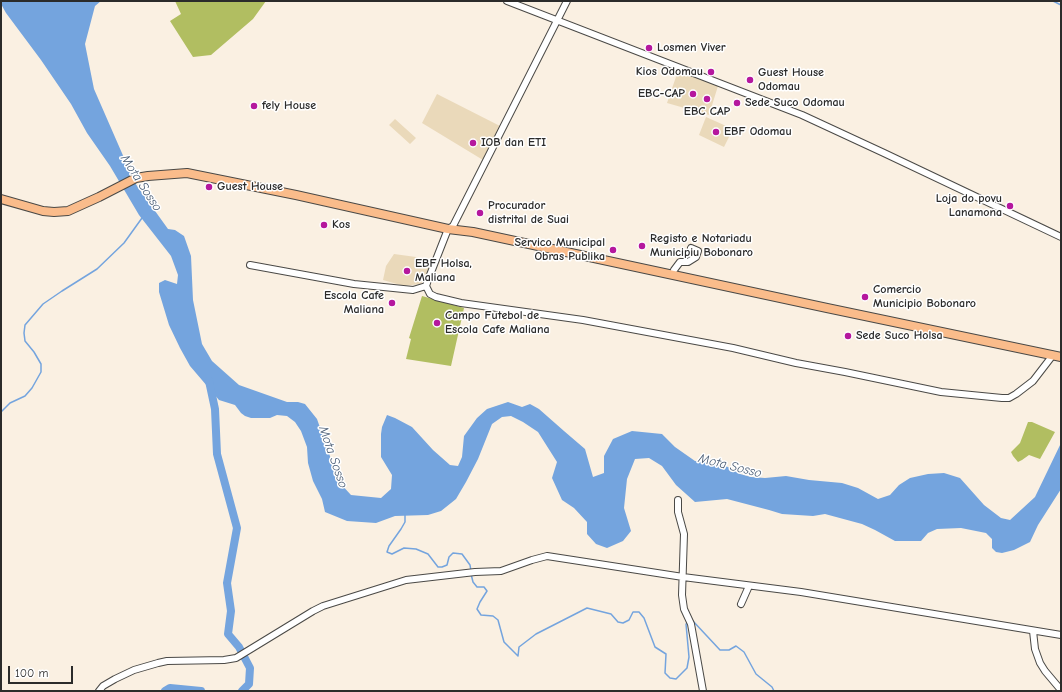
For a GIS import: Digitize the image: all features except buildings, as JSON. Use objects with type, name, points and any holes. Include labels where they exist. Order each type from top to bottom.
[{"type":"main road","points":[[1,199],[43,211],[68,211],[99,198],[136,178],[187,173],[1057,356]]},
{"type":"street","points":[[507,1],[802,115],[1061,237]]},
{"type":"street","points":[[567,1],[453,226],[448,229],[426,286],[430,294],[436,297],[461,303],[582,320],[733,348],[796,363],[941,392],[1009,398],[1033,381],[1057,356]]},
{"type":"street","points":[[672,275],[680,262],[688,262],[696,257],[698,251],[691,248]]},
{"type":"street","points":[[250,265],[354,284],[414,290],[426,286]]},
{"type":"street","points":[[678,500],[678,512],[684,534],[682,595],[684,609],[690,621],[703,691]]},
{"type":"street","points":[[99,691],[103,686],[115,679],[149,665],[167,661],[224,660],[236,658],[323,606],[406,580],[474,572],[501,571],[548,556],[683,577],[801,592],[1061,636]]},
{"type":"street","points":[[741,604],[749,586]]},
{"type":"street","points":[[1033,631],[1035,649],[1040,663],[1061,690]]},
{"type":"shaded area","name":"EBC-CAP","points":[[678,71],[718,86],[709,115],[667,103]]},
{"type":"shaded area","name":"IOB dan ETI","points":[[437,94],[500,126],[483,160],[422,123]]},
{"type":"shaded area","name":"EBF Odomau","points":[[706,117],[733,129],[724,147],[699,135]]},
{"type":"shaded area","points":[[395,119],[416,138],[410,144],[389,125]]},
{"type":"shaded area","name":"EBF Holsa, Maliana","points":[[394,254],[416,257],[431,264],[427,277],[420,284],[404,286],[383,280],[386,266]]},
{"type":"green space","points":[[175,1],[266,1],[253,19],[211,55],[193,57],[170,21],[181,14]]},
{"type":"green space","name":"Campo Futebol de Escola Cafe Maliana","points":[[422,296],[464,308],[451,366],[406,359],[411,339],[409,338]]},
{"type":"green space","points":[[1028,422],[1032,422],[1055,432],[1040,459],[1029,455],[1018,462],[1011,452],[1020,443]]},
{"type":"water","points":[[1,1],[101,1],[95,6],[85,44],[94,89],[135,183],[168,229],[175,230],[184,236],[191,256],[193,300],[202,344],[212,361],[239,385],[287,402],[298,402],[305,404],[317,419],[339,482],[351,495],[381,498],[391,489],[392,475],[381,457],[382,427],[387,415],[412,427],[433,450],[450,465],[458,466],[462,457],[464,436],[477,418],[487,409],[508,402],[522,407],[530,404],[539,409],[585,449],[593,477],[604,473],[604,456],[613,439],[632,431],[662,434],[675,447],[695,461],[721,464],[740,474],[751,477],[765,478],[786,476],[842,483],[858,488],[878,499],[890,495],[899,485],[910,478],[928,474],[944,473],[960,478],[984,505],[1001,518],[1010,520],[1035,497],[1061,443],[1061,489],[1038,525],[1030,542],[1014,550],[1002,553],[996,552],[992,548],[992,539],[986,533],[961,528],[937,529],[928,533],[921,541],[895,541],[862,524],[825,514],[813,516],[782,514],[727,499],[695,502],[676,485],[662,466],[649,458],[635,459],[627,479],[624,508],[631,531],[623,541],[607,548],[596,544],[587,534],[587,522],[574,508],[562,500],[552,478],[557,462],[538,432],[511,416],[502,417],[492,424],[478,459],[466,482],[456,499],[441,511],[428,515],[395,516],[376,523],[347,521],[325,512],[322,499],[313,481],[308,463],[307,447],[301,431],[295,422],[287,416],[277,415],[270,418],[251,418],[245,416],[235,405],[219,400],[190,366],[169,325],[159,292],[159,283],[165,280],[177,284],[178,275],[171,256],[139,215],[110,166],[87,133],[71,104],[6,13]]},
{"type":"waterway","points":[[1053,1],[1061,5]]},
{"type":"waterway","points":[[1,412],[10,403],[25,396],[32,388],[41,372],[41,364],[25,341],[25,325],[43,304],[97,269],[124,243],[142,218]]},
{"type":"waterway","points":[[209,381],[215,409],[217,454],[237,528],[227,583],[231,611],[228,634],[239,647],[250,668],[249,684],[242,691]]},
{"type":"waterway","points":[[405,515],[405,522],[389,546],[387,552],[392,554],[404,548],[416,549],[428,554],[438,567],[447,565],[449,557],[453,553],[462,554],[470,565],[471,571]]},
{"type":"waterway","points":[[471,574],[473,582],[477,587],[484,587],[487,591],[477,609],[481,615],[493,616],[498,620],[504,642],[518,656],[519,647],[536,634],[587,608],[611,614],[618,622],[623,623],[629,620],[633,612],[639,612],[644,618],[655,647],[666,654],[665,673],[670,678],[676,679],[687,668],[689,657],[686,624],[689,622]]},
{"type":"waterway","points":[[692,620],[720,650],[729,650],[736,646],[744,652],[756,674],[772,687],[774,691]]},
{"type":"waterway","points":[[165,691],[170,688],[201,691]]},
{"type":"place","name":"Losmen Viver","points":[[649,48]]},
{"type":"place","name":"Kios Odomau","points":[[711,72]]},
{"type":"place","name":"Guest House Odomau","points":[[750,80]]},
{"type":"place","name":"EBC-CAP","points":[[693,94]]},
{"type":"place","name":"EBC CAP","points":[[707,99]]},
{"type":"place","name":"Sede Suco Odomau","points":[[737,103]]},
{"type":"place","name":"fely House","points":[[254,106]]},
{"type":"place","name":"EBF Odomau","points":[[716,132]]},
{"type":"place","name":"IOB dan ETI","points":[[473,143]]},
{"type":"place","name":"Guest House","points":[[209,187]]},
{"type":"place","name":"Loja do povu Lanamona","points":[[1010,206]]},
{"type":"place","name":"Procurador distrital de Suai","points":[[480,213]]},
{"type":"place","name":"Kos","points":[[324,225]]},
{"type":"place","name":"Registo e Notariadu Municipiu Bobonaro","points":[[642,246]]},
{"type":"place","name":"Servico Municipal Obras Publika","points":[[613,250]]},
{"type":"place","name":"EBF Holsa, Maliana","points":[[407,271]]},
{"type":"place","name":"Comercio Municipio Bobonaro","points":[[865,297]]},
{"type":"place","name":"Escola Cafe Maliana","points":[[392,303]]},
{"type":"place","name":"Campo Futebol de Escola Cafe Maliana","points":[[437,323]]},
{"type":"place","name":"Sede Suco Holsa","points":[[848,336]]},
{"type":"water label","name":"Mota Sosso","points":[[141,183]]},
{"type":"water label","name":"Mota Sosso","points":[[333,457]]},
{"type":"water label","name":"Mota Sosso","points":[[730,466]]}]
